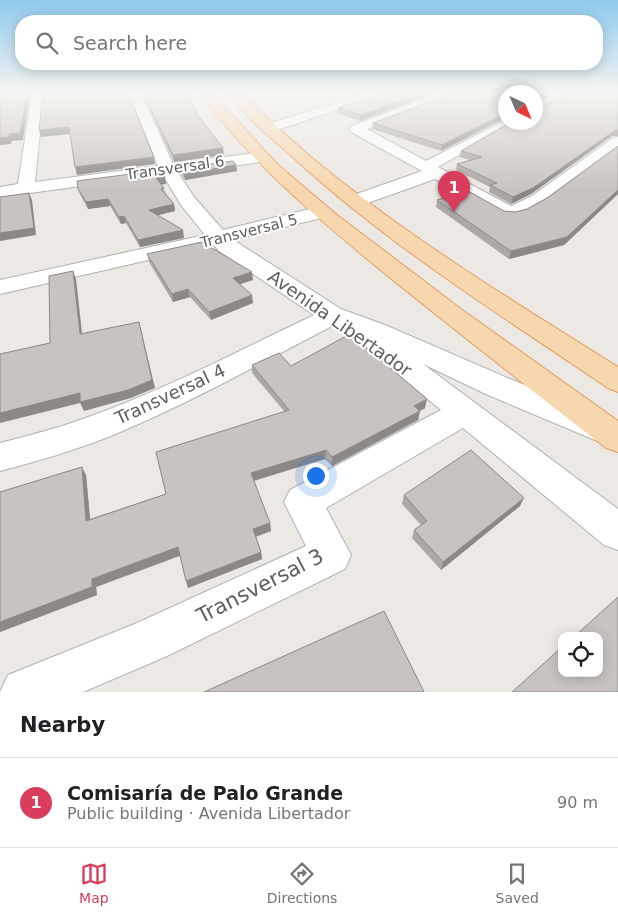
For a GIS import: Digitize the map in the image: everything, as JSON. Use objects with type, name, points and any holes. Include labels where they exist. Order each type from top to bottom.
[{"type":"main road","points":[[234,125],[261,157],[322,212],[452,316],[614,436]]},
{"type":"main road","points":[[266,125],[306,162],[355,201],[438,261],[618,381]]},
{"type":"main road","points":[[322,212],[355,201]]},
{"type":"street","points":[[26,189],[34,125]]},
{"type":"street","name":"Avenida Libertador","points":[[149,125],[168,169],[195,212],[220,238],[263,270],[386,350],[618,532]]},
{"type":"street","points":[[269,128],[278,125]]},
{"type":"street","points":[[366,125],[356,129],[509,212],[525,208],[538,200],[618,141]]},
{"type":"street","points":[[355,201],[420,178],[498,130]]},
{"type":"street","name":"Transversal 6","points":[[0,192],[261,157]]},
{"type":"street","name":"Transversal 5","points":[[0,287],[220,238],[322,212]]},
{"type":"street","points":[[334,315],[376,331],[499,387],[614,436]]},
{"type":"street","name":"Transversal 4","points":[[0,457],[70,437],[160,402],[334,315]]},
{"type":"street","name":"Transversal 3","points":[[26,692],[149,641],[331,555],[303,502],[464,412]]},
{"type":"building","points":[[0,125],[21,125],[20,133],[9,134],[9,137],[0,138]]},
{"type":"building","points":[[40,125],[141,125],[154,157],[75,167],[69,127],[39,130]]},
{"type":"building","points":[[159,125],[205,125],[223,148],[173,155]]},
{"type":"building","points":[[380,125],[481,125],[442,145]]},
{"type":"building","points":[[543,125],[618,125],[618,130],[533,188],[513,197],[490,185],[497,183],[457,164],[482,157],[461,151],[498,130],[543,130]]},
{"type":"building","points":[[618,146],[618,190],[567,237],[511,251],[437,200],[468,191],[504,211],[515,212],[527,209],[547,198]]},
{"type":"building","points":[[233,161],[236,165],[184,174],[180,168]]},
{"type":"building","points":[[161,170],[165,177],[156,178],[164,188],[161,189],[174,204],[149,210],[183,230],[138,240],[124,216],[119,217],[108,199],[86,202],[78,189],[77,181]]},
{"type":"building","points":[[29,193],[34,228],[0,233],[0,197]]},
{"type":"building","points":[[202,242],[252,272],[233,278],[252,295],[209,312],[188,289],[172,294],[147,254]]},
{"type":"building","points":[[73,271],[80,334],[139,322],[152,380],[128,390],[80,402],[80,393],[0,413],[0,354],[50,343],[49,276]]},
{"type":"building","points":[[350,334],[427,399],[414,406],[420,411],[332,457],[326,450],[251,473],[270,523],[253,529],[261,552],[186,581],[178,547],[92,579],[92,587],[0,622],[0,492],[82,467],[86,521],[166,494],[156,452],[289,410],[252,365],[279,353],[291,366]]},
{"type":"building","points":[[471,450],[524,498],[443,562],[414,530],[427,521],[404,495]]},
{"type":"building","points":[[618,597],[618,692],[512,692],[558,651],[558,677],[603,677],[603,632],[579,632]]},
{"type":"building","points":[[384,611],[424,692],[204,692]]},
{"type":"place","name":"Comisaría de Palo Grande","points":[[454,212]]}]
